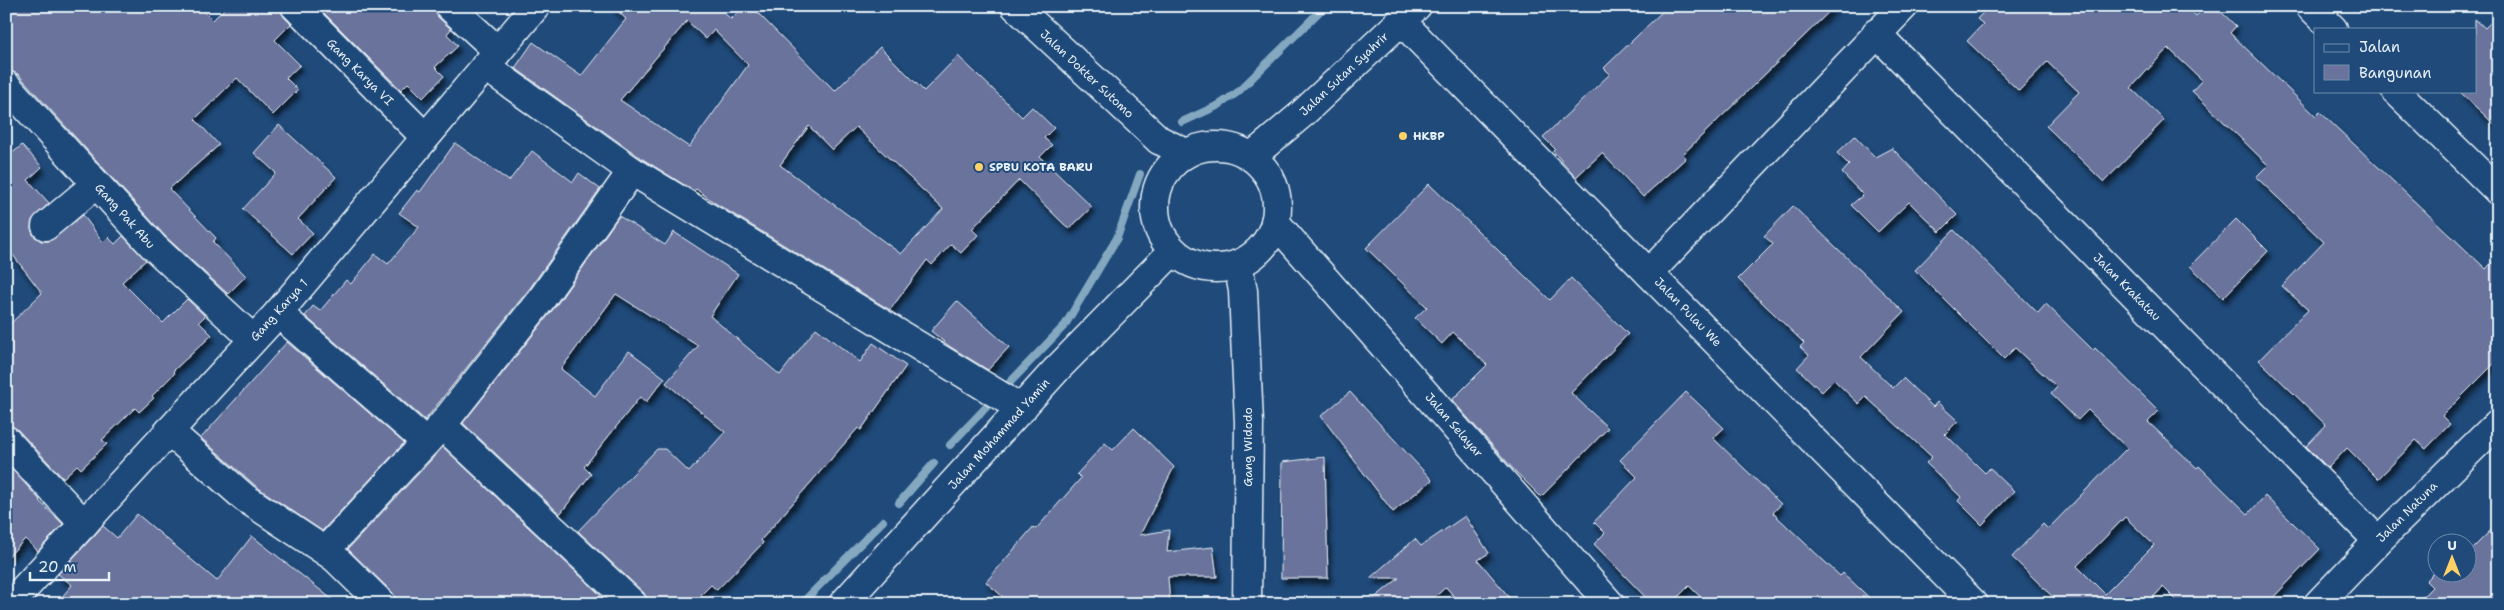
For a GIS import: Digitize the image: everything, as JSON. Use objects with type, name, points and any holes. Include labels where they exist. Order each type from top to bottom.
[{"type":"street","name":"Gang Karya VI","points":[[295,6],[425,137]]},
{"type":"street","points":[[449,6],[491,58],[632,171],[1020,408]]},
{"type":"street","name":"Gang Karya 1","points":[[10,604],[252,339],[278,313],[536,6]]},
{"type":"street","name":"Jalan Dokter Sutomo","points":[[1015,6],[1178,159]]},
{"type":"street","points":[[1649,273],[1876,33],[1904,6]]},
{"type":"street","points":[[2310,6],[2332,28]]},
{"type":"street","name":"Jalan Sutan Syahrir","points":[[1262,156],[1409,14]]},
{"type":"street","name":"Jalan Pulau We","points":[[1409,14],[1649,273],[1974,604]]},
{"type":"street","name":"Jalan Krakatau","points":[[1876,33],[2378,541]]},
{"type":"street","name":"Gang Pak Abu","points":[[6,85],[154,248],[252,339]]},
{"type":"street","points":[[2397,92],[2498,191]]},
{"type":"street","points":[[1208,146],[1231,147],[1262,156],[1274,186],[1277,204],[1272,230],[1256,254],[1232,266],[1197,265],[1165,252],[1156,222],[1154,203],[1159,183],[1178,159],[1208,146]]},
{"type":"street","points":[[334,557],[331,551],[332,545],[338,536],[434,433],[543,297],[632,171]]},
{"type":"street","points":[[46,226],[96,184]]},
{"type":"street","name":"Jalan Selayar","points":[[1272,230],[1298,247],[1610,604]]},
{"type":"street","name":"Jalan Mohammad Yamin","points":[[842,604],[1165,252]]},
{"type":"street","name":"Gang Widodo","points":[[1232,266],[1243,291],[1249,423],[1247,604]]},
{"type":"street","points":[[278,313],[434,433],[632,604]]},
{"type":"street","name":"Jalan Natuna","points":[[2318,604],[2378,541],[2498,423]]},
{"type":"street","points":[[169,431],[245,498],[334,557],[382,604]]},
{"type":"street","points":[[6,440],[84,524]]},
{"type":"building","points":[[6,6],[199,6],[213,20],[227,6],[280,6],[284,17],[291,24],[275,40],[300,65],[286,78],[298,90],[273,115],[237,78],[195,119],[219,145],[169,189],[216,238],[213,242],[246,276],[228,294],[165,236],[18,74],[6,70]]},
{"type":"building","points":[[317,6],[434,6],[438,17],[451,29],[447,34],[458,46],[435,67],[444,76],[423,98],[408,83],[401,90]]},
{"type":"building","points":[[612,6],[716,6],[731,19],[744,6],[751,6],[835,91],[880,47],[924,91],[958,56],[1022,117],[1032,107],[1054,128],[1044,138],[1052,145],[1040,157],[1092,207],[1069,229],[1019,180],[972,229],[978,235],[961,253],[951,244],[932,265],[927,260],[890,310],[715,203],[696,189],[694,191],[641,158],[515,68],[533,42],[581,76],[626,19]],"holes":[[[687,21],[706,39],[714,30],[748,65],[689,147],[620,100]],[[809,126],[832,150],[856,127],[943,209],[901,254],[780,165]]]},
{"type":"building","points":[[1668,6],[1835,6],[1683,154],[1686,158],[1643,197],[1602,153],[1576,177],[1553,151],[1555,149],[1543,137],[1610,74],[1604,68]]},
{"type":"building","points":[[1989,6],[2187,6],[2196,16],[2206,6],[2215,6],[2236,26],[2230,33],[2316,116],[2320,112],[2486,269],[2498,256],[2498,360],[2442,416],[2450,424],[2426,449],[2416,440],[2378,479],[2347,448],[2328,468],[2306,446],[2326,425],[2259,360],[2308,310],[2282,286],[2324,242],[2256,177],[2268,165],[2192,91],[2202,80],[2168,48],[2131,88],[2164,120],[2104,182],[2046,126],[2079,92],[2047,62],[2019,91],[1967,41],[1983,24],[1977,19]]},
{"type":"building","points":[[2498,15],[2498,128],[2460,92],[2476,92],[2475,19],[2485,28]]},
{"type":"building","points":[[279,125],[336,177],[298,219],[313,233],[293,254],[243,209],[276,173],[254,153]]},
{"type":"building","points":[[1855,136],[1875,157],[1892,148],[1957,215],[1940,232],[1909,202],[1878,232],[1851,205],[1863,195],[1842,173],[1849,165],[1837,153]]},
{"type":"building","points":[[455,143],[509,181],[532,151],[573,182],[579,173],[600,189],[530,288],[425,420],[305,316],[313,306],[320,311],[346,280],[351,284],[375,254],[388,264],[419,227],[399,213],[417,190],[420,192]]},
{"type":"building","points":[[22,145],[42,167],[28,180],[49,203],[32,220],[31,228],[34,236],[41,241],[49,241],[83,215],[103,242],[108,237],[115,244],[123,236],[146,260],[122,282],[163,323],[187,299],[205,316],[199,322],[212,335],[173,371],[175,373],[152,396],[154,398],[139,412],[135,408],[102,440],[107,444],[81,469],[77,465],[63,478],[17,429],[6,425],[6,328],[42,293],[6,246],[6,155],[8,157]]},
{"type":"building","points":[[1429,184],[1550,300],[1571,278],[1628,334],[1571,393],[1608,428],[1541,497],[1514,470],[1452,400],[1487,365],[1453,332],[1442,344],[1415,318],[1427,307],[1366,248]]},
{"type":"building","points":[[1793,206],[1904,312],[1861,357],[1893,388],[1903,378],[1933,407],[1937,402],[1958,421],[1945,434],[1985,473],[1990,468],[2014,491],[1982,525],[1958,501],[1961,497],[1926,463],[1932,457],[1866,397],[1859,404],[1834,380],[1822,392],[1797,368],[1809,355],[1800,347],[1804,343],[1738,279],[1773,244],[1764,236]]},
{"type":"building","points":[[619,216],[665,245],[674,232],[738,274],[710,316],[780,375],[816,328],[860,362],[873,343],[906,366],[861,430],[858,428],[761,540],[763,543],[717,590],[711,585],[692,604],[648,604],[644,593],[578,531],[657,449],[665,449],[689,472],[725,432],[666,383],[698,346],[616,294],[561,369],[595,396],[629,351],[665,378],[646,402],[640,397],[584,467],[591,474],[560,514],[463,423],[555,307]]},
{"type":"building","points":[[2236,219],[2268,251],[2223,298],[2190,266]]},
{"type":"building","points":[[1954,230],[2038,313],[2046,304],[2093,350],[2095,348],[2159,411],[2148,422],[2197,468],[2199,466],[2248,514],[2265,496],[2320,549],[2267,604],[2180,604],[2163,587],[2147,604],[2060,604],[2012,557],[2043,524],[2048,529],[2127,448],[2088,410],[2078,420],[2051,394],[2057,387],[2015,348],[2004,359],[1915,270]],"holes":[[[2125,517],[2154,545],[2105,594],[2077,566]]]},
{"type":"building","points":[[957,301],[1009,347],[988,370],[949,346],[931,331]]},
{"type":"building","points":[[287,342],[404,443],[322,531],[257,487],[201,438]]},
{"type":"building","points":[[1350,392],[1432,480],[1393,512],[1321,416]]},
{"type":"building","points":[[1686,392],[1724,428],[1713,438],[1781,504],[1773,513],[1840,576],[1843,573],[1876,604],[1708,604],[1689,586],[1671,604],[1652,604],[1594,544],[1605,533],[1594,522],[1637,477],[1620,460]]},
{"type":"building","points":[[1134,428],[1174,467],[1140,535],[1169,530],[1167,552],[1213,547],[1217,577],[1168,577],[1170,604],[1011,604],[986,582],[1033,527],[1036,529],[1081,478],[1077,474],[1105,443],[1113,450]]},
{"type":"building","points":[[443,447],[610,604],[397,604],[393,593],[348,549]]},
{"type":"building","points":[[1325,457],[1328,578],[1281,578],[1282,462]]},
{"type":"building","points":[[6,463],[39,501],[63,524],[38,551],[25,539],[6,559]]},
{"type":"building","points":[[137,514],[217,581],[252,536],[338,604],[56,604],[72,585],[58,574],[103,526],[117,538]]},
{"type":"building","points":[[1465,516],[1489,553],[1478,560],[1515,604],[1460,604],[1446,587],[1427,604],[1367,604],[1399,578],[1370,578],[1415,539],[1421,546]]},
{"type":"building","points":[[2498,523],[2498,604],[2416,604],[2432,587],[2427,582],[2476,582],[2476,545]]},
{"type":"waterway","points":[[1182,122],[1219,105],[1238,92],[1325,6]]},
{"type":"waterway","points":[[950,445],[1065,325],[1117,238],[1140,174]]},
{"type":"waterway","points":[[899,503],[934,463]]},
{"type":"waterway","points":[[801,604],[883,521]]},
{"type":"place","name":"HKBP","points":[[1403,136]]},
{"type":"place","name":"SPBU KOTA BARU","points":[[979,167]]}]
